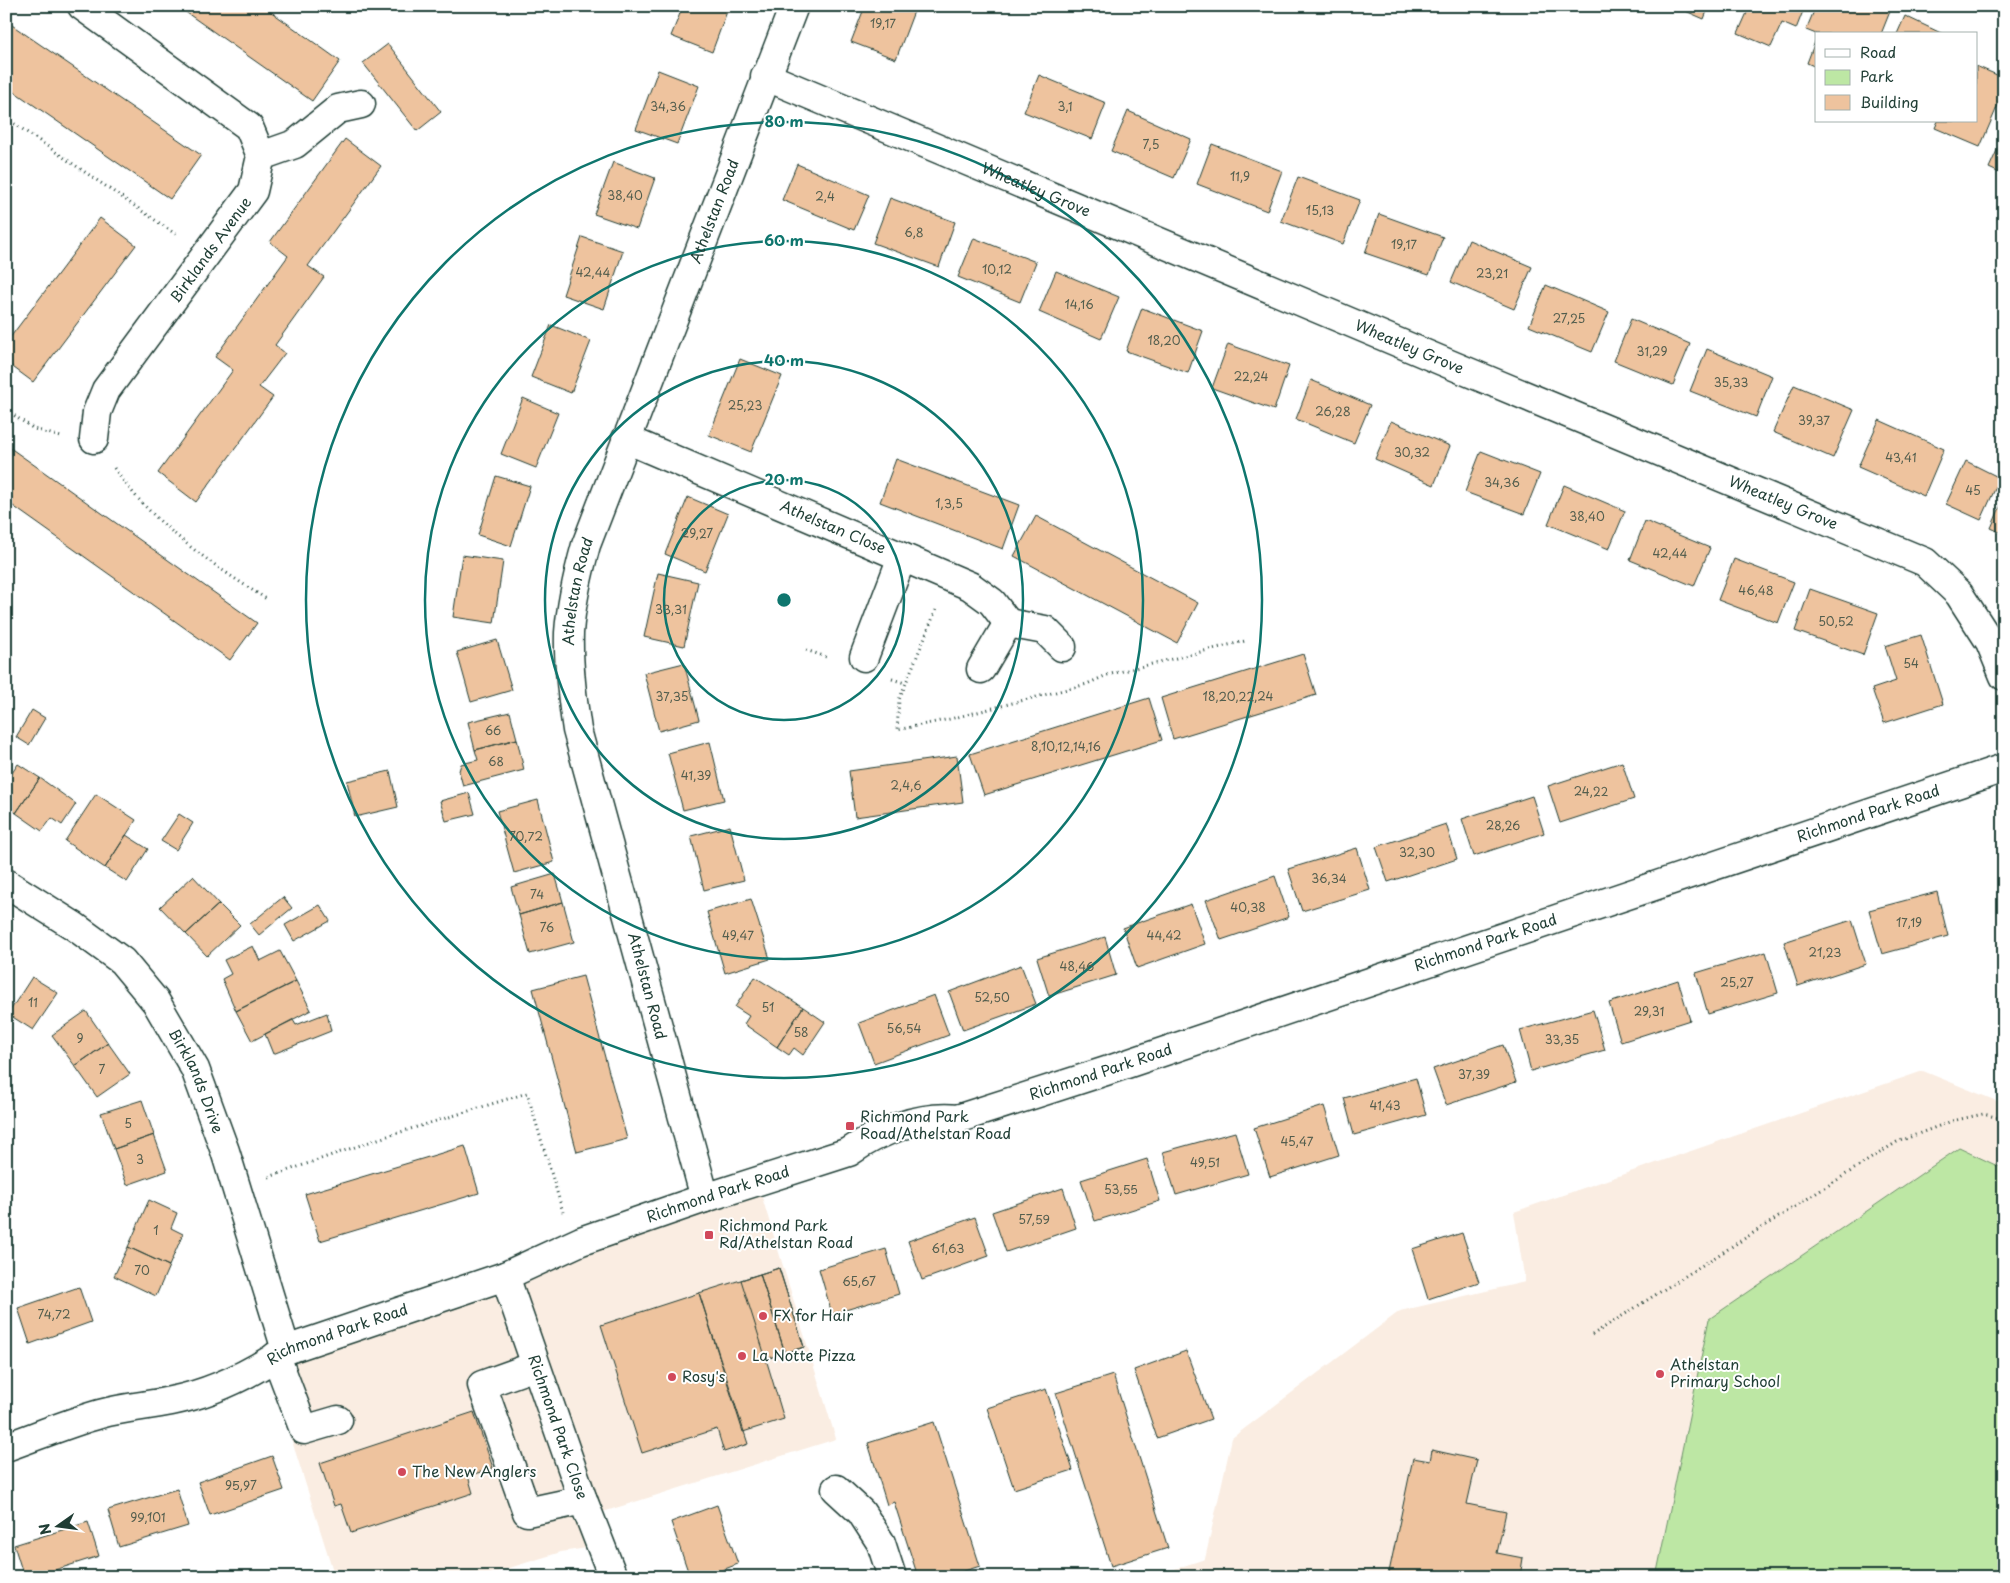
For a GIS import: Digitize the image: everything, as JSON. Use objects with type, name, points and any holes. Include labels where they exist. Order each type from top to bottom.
[{"type":"street","points":[[82,6],[249,128],[261,156],[295,144],[338,110],[361,104]]},
{"type":"street","name":"Athelstan Road","points":[[705,1198],[577,730],[570,681],[569,632],[575,587],[586,545],[765,76],[794,6]]},
{"type":"street","name":"Wheatley Grove","points":[[765,76],[1925,562],[1959,594],[1990,642],[2004,676]]},
{"type":"street","name":"Birklands Avenue","points":[[94,439],[96,412],[106,390],[254,191],[261,156]]},
{"type":"street","name":"Athelstan Close","points":[[626,439],[970,586],[992,602],[1008,623]]},
{"type":"street","name":"Athelstan Close","points":[[864,657],[902,557]]},
{"type":"street","points":[[982,669],[1008,623],[1045,630],[1062,647]]},
{"type":"street","name":"Richmond Park Road","points":[[6,1446],[101,1414],[138,1405],[172,1401],[223,1385],[281,1353],[505,1276],[581,1241],[705,1198],[849,1152],[865,1141],[924,1119],[941,1117],[957,1119],[1106,1071],[2004,768]]},
{"type":"street","name":"Birklands Drive","points":[[6,883],[74,926],[122,961],[156,1002],[195,1069],[225,1150],[304,1430],[338,1420]]},
{"type":"street","name":"Richmond Park Close","points":[[505,1276],[583,1500],[613,1577]]},
{"type":"street","points":[[535,1366],[482,1384],[527,1512],[583,1500]]},
{"type":"street","points":[[836,1489],[861,1512],[881,1543],[892,1577]]},
{"type":"path","points":[[6,118],[206,256]]},
{"type":"path","points":[[6,410],[34,429],[55,436],[94,439],[123,481],[166,526],[213,565],[268,600]]},
{"type":"path","points":[[938,605],[899,700],[897,730],[1087,684],[1106,675],[1245,641]]},
{"type":"path","points":[[260,1180],[527,1092],[564,1215]]},
{"type":"path","points":[[1592,1335],[1897,1142],[1952,1121],[1983,1114],[2004,1119]]},
{"type":"shaded area","name":"Athelstan Primary School","points":[[1923,1071],[2004,1104],[2004,1577],[1150,1577],[1205,1559],[1232,1438],[1400,1311],[1525,1282],[1514,1212]]},
{"type":"shaded area","points":[[757,1181],[836,1439],[590,1516],[600,1546],[561,1552],[480,1577],[335,1577],[267,1362]]},
{"type":"green space","points":[[1959,1148],[2004,1169],[2004,1577],[1656,1577],[1709,1319]]},
{"type":"building","points":[[177,6],[263,6],[340,61],[312,101]]},
{"type":"building","points":[[683,6],[729,6],[712,52],[671,36]]},
{"type":"building","points":[[865,6],[916,6],[896,59],[851,42]]},
{"type":"building","points":[[1674,6],[1709,6],[1704,19]]},
{"type":"building","points":[[1750,6],[1805,6],[1796,29],[1782,23],[1771,47],[1738,33]]},
{"type":"building","points":[[1816,6],[1883,6],[1891,9],[1882,32],[1815,32],[1815,34],[1806,30]]},
{"type":"building","points":[[1905,16],[1939,32],[1898,32]]},
{"type":"building","points":[[6,21],[201,155],[170,199],[6,86]]},
{"type":"building","points":[[1815,42],[1815,67],[1807,63]]},
{"type":"building","points":[[388,44],[441,112],[417,131],[363,63]]},
{"type":"building","points":[[1978,67],[2004,78],[2004,91],[1980,147],[1935,128],[1938,122],[1978,122]]},
{"type":"building","points":[[658,70],[699,86],[677,144],[636,129]]},
{"type":"building","points":[[1039,75],[1106,103],[1092,139],[1024,112]]},
{"type":"building","points":[[1128,111],[1191,139],[1174,178],[1111,151]]},
{"type":"building","points":[[2004,135],[2004,175],[1989,168]]},
{"type":"building","points":[[345,139],[381,166],[308,266],[324,277],[275,345],[285,353],[259,387],[273,397],[196,502],[158,473],[233,370],[215,357],[288,256],[270,242]]},
{"type":"building","points":[[1212,144],[1282,171],[1267,211],[1197,184]]},
{"type":"building","points":[[613,162],[655,178],[637,229],[594,214]]},
{"type":"building","points":[[797,164],[869,195],[854,230],[782,200]]},
{"type":"building","points":[[1298,177],[1360,200],[1343,244],[1281,221]]},
{"type":"building","points":[[890,198],[955,222],[939,267],[873,243]]},
{"type":"building","points":[[1379,214],[1443,237],[1429,275],[1365,253]]},
{"type":"building","points":[[100,218],[136,245],[33,382],[6,362],[6,343]]},
{"type":"building","points":[[582,237],[623,251],[604,309],[563,295]]},
{"type":"building","points":[[974,238],[1036,262],[1020,302],[958,277]]},
{"type":"building","points":[[1469,240],[1532,267],[1514,309],[1451,282]]},
{"type":"building","points":[[1056,271],[1119,297],[1101,339],[1039,312]]},
{"type":"building","points":[[1546,285],[1609,312],[1592,352],[1529,326]]},
{"type":"building","points":[[1142,308],[1203,331],[1188,373],[1126,351]]},
{"type":"building","points":[[1631,319],[1690,344],[1673,385],[1614,361]]},
{"type":"building","points":[[551,325],[591,341],[571,393],[531,377]]},
{"type":"building","points":[[1228,344],[1289,366],[1274,410],[1212,388]]},
{"type":"building","points":[[1707,349],[1772,376],[1756,417],[1690,391]]},
{"type":"building","points":[[740,359],[782,376],[751,452],[709,435]]},
{"type":"building","points":[[1311,380],[1370,405],[1354,443],[1296,419]]},
{"type":"building","points":[[1794,385],[1854,410],[1833,458],[1773,432]]},
{"type":"building","points":[[523,398],[558,413],[536,468],[501,454]]},
{"type":"building","points":[[1879,420],[1944,449],[1924,496],[1858,467]]},
{"type":"building","points":[[1391,421],[1450,446],[1434,485],[1375,459]]},
{"type":"building","points":[[6,445],[257,623],[230,660],[6,501]]},
{"type":"building","points":[[1481,451],[1540,474],[1524,514],[1465,492]]},
{"type":"building","points":[[896,459],[1019,505],[1003,549],[880,502]]},
{"type":"building","points":[[1966,461],[2000,478],[1981,520],[1946,504]]},
{"type":"building","points":[[496,476],[530,486],[511,546],[478,535]]},
{"type":"building","points":[[1564,485],[1625,511],[1609,549],[1548,524]]},
{"type":"building","points":[[688,497],[728,514],[705,571],[665,554]]},
{"type":"building","points":[[2004,498],[2004,534],[1991,528]]},
{"type":"building","points":[[1036,516],[1198,603],[1177,643],[1014,556]]},
{"type":"building","points":[[1645,521],[1710,548],[1694,586],[1630,560]]},
{"type":"building","points":[[462,555],[503,561],[494,623],[453,617]]},
{"type":"building","points":[[1734,559],[1794,582],[1778,623],[1718,600]]},
{"type":"building","points":[[658,573],[698,582],[684,646],[644,637]]},
{"type":"building","points":[[1810,589],[1878,613],[1863,655],[1795,631]]},
{"type":"building","points":[[1921,635],[1943,704],[1884,723],[1872,689],[1896,681],[1885,646]]},
{"type":"building","points":[[497,640],[512,690],[471,702],[457,652]]},
{"type":"building","points":[[1303,654],[1316,695],[1173,739],[1161,698]]},
{"type":"building","points":[[684,663],[699,720],[659,731],[644,673]]},
{"type":"building","points":[[1149,698],[1162,740],[984,795],[970,754]]},
{"type":"building","points":[[32,710],[45,718],[29,745],[16,737]]},
{"type":"building","points":[[510,712],[517,739],[475,750],[468,722]]},
{"type":"building","points":[[517,739],[524,770],[463,786],[459,771],[461,764],[478,760],[475,750]]},
{"type":"building","points":[[710,742],[724,800],[683,810],[668,753]]},
{"type":"building","points":[[957,756],[963,802],[855,817],[849,771]]},
{"type":"building","points":[[1622,762],[1634,799],[1560,823],[1548,786]]},
{"type":"building","points":[[18,764],[40,778],[16,813],[6,806],[6,782]]},
{"type":"building","points":[[390,771],[398,807],[355,817],[347,781]]},
{"type":"building","points":[[40,778],[76,804],[62,825],[52,818],[42,831],[16,813]]},
{"type":"building","points":[[469,793],[475,814],[446,821],[440,801]]},
{"type":"building","points":[[96,794],[136,820],[105,868],[65,841]]},
{"type":"building","points":[[1532,796],[1544,833],[1474,856],[1462,819]]},
{"type":"building","points":[[538,800],[554,862],[514,873],[497,811]]},
{"type":"building","points":[[179,814],[193,823],[176,850],[161,841]]},
{"type":"building","points":[[1446,824],[1457,859],[1388,882],[1376,847]]},
{"type":"building","points":[[730,826],[744,880],[704,890],[691,836]]},
{"type":"building","points":[[126,835],[148,849],[127,882],[105,868]]},
{"type":"building","points":[[1357,848],[1370,890],[1302,911],[1288,869]]},
{"type":"building","points":[[555,874],[563,902],[519,915],[511,887]]},
{"type":"building","points":[[193,876],[219,904],[186,934],[160,907]]},
{"type":"building","points":[[1275,876],[1289,917],[1221,940],[1206,900]]},
{"type":"building","points":[[1937,892],[1948,936],[1882,954],[1869,910]]},
{"type":"building","points":[[283,897],[292,908],[259,935],[250,924]]},
{"type":"building","points":[[751,899],[770,959],[725,973],[707,912]]},
{"type":"building","points":[[563,902],[574,942],[530,954],[519,915]]},
{"type":"building","points":[[219,904],[240,925],[207,956],[186,934]]},
{"type":"building","points":[[1191,904],[1205,944],[1137,968],[1123,928]]},
{"type":"building","points":[[320,905],[330,921],[294,941],[285,925]]},
{"type":"building","points":[[1852,920],[1866,964],[1798,986],[1784,942]]},
{"type":"building","points":[[1105,937],[1116,975],[1049,996],[1037,958]]},
{"type":"building","points":[[253,946],[260,961],[280,951],[296,981],[236,1011],[222,979],[231,974],[224,960]]},
{"type":"building","points":[[1766,952],[1778,993],[1708,1014],[1696,973]]},
{"type":"building","points":[[1021,965],[1036,1004],[963,1030],[949,992]]},
{"type":"building","points":[[583,976],[627,1139],[577,1152],[533,989]]},
{"type":"building","points":[[32,977],[58,993],[33,1030],[8,1014]]},
{"type":"building","points":[[755,977],[803,1007],[777,1047],[744,1024],[749,1016],[735,1007]]},
{"type":"building","points":[[1678,980],[1690,1020],[1621,1042],[1609,1003]]},
{"type":"building","points":[[296,981],[311,1010],[252,1041],[236,1011]]},
{"type":"building","points":[[934,995],[949,1035],[874,1063],[859,1023]]},
{"type":"building","points":[[803,1007],[825,1022],[803,1055],[794,1048],[789,1055],[777,1047]]},
{"type":"building","points":[[1593,1010],[1605,1050],[1531,1071],[1520,1030]]},
{"type":"building","points":[[86,1011],[108,1043],[75,1066],[52,1035]]},
{"type":"building","points":[[327,1013],[331,1031],[273,1054],[265,1034],[293,1020],[296,1025]]},
{"type":"building","points":[[108,1043],[130,1074],[97,1097],[75,1066]]},
{"type":"building","points":[[1503,1045],[1516,1082],[1446,1105],[1433,1069]]},
{"type":"building","points":[[1416,1078],[1426,1115],[1354,1135],[1344,1098]]},
{"type":"building","points":[[142,1100],[154,1135],[114,1149],[101,1113]]},
{"type":"building","points":[[1324,1106],[1339,1155],[1270,1177],[1254,1128]]},
{"type":"building","points":[[1235,1132],[1248,1174],[1176,1195],[1163,1152]]},
{"type":"building","points":[[154,1135],[167,1171],[127,1185],[114,1149]]},
{"type":"building","points":[[465,1146],[479,1193],[320,1241],[305,1194]]},
{"type":"building","points":[[1147,1159],[1160,1201],[1095,1221],[1081,1180]]},
{"type":"building","points":[[1063,1188],[1076,1228],[1006,1252],[992,1212]]},
{"type":"building","points":[[149,1200],[177,1213],[171,1228],[183,1234],[169,1266],[128,1247]]},
{"type":"building","points":[[975,1217],[989,1256],[922,1280],[908,1241]]},
{"type":"building","points":[[1462,1233],[1479,1282],[1428,1299],[1412,1249]]},
{"type":"building","points":[[128,1247],[169,1266],[156,1296],[114,1276]]},
{"type":"building","points":[[886,1249],[899,1294],[832,1314],[819,1269]]},
{"type":"building","points":[[779,1268],[804,1347],[766,1359],[784,1419],[743,1432],[699,1293]]},
{"type":"building","points":[[779,1268],[804,1347],[785,1353],[760,1274]]},
{"type":"building","name":"FX for Hair","points":[[760,1274],[785,1353],[766,1359],[741,1280]]},
{"type":"building","points":[[79,1287],[91,1322],[30,1344],[18,1308]]},
{"type":"building","name":"Rosy's","points":[[699,1293],[748,1444],[724,1452],[717,1429],[642,1453],[601,1325]]},
{"type":"building","points":[[1186,1351],[1211,1419],[1157,1438],[1134,1370]]},
{"type":"building","points":[[1113,1375],[1168,1548],[1111,1566],[1056,1393]]},
{"type":"building","points":[[1046,1389],[1073,1470],[1014,1489],[987,1408]]},
{"type":"building","name":"The New Anglers","points":[[474,1412],[493,1468],[468,1476],[473,1493],[351,1533],[341,1504],[334,1506],[320,1463]]},
{"type":"building","points":[[934,1422],[980,1566],[946,1577],[918,1577],[894,1502],[887,1505],[868,1443]]},
{"type":"building","points":[[1432,1450],[1477,1460],[1467,1504],[1506,1512],[1497,1553],[1523,1558],[1520,1577],[1388,1577],[1413,1458],[1430,1461]]},
{"type":"building","points":[[272,1456],[284,1490],[210,1515],[198,1482]]},
{"type":"building","points":[[177,1489],[188,1526],[119,1547],[108,1510]]},
{"type":"building","points":[[717,1505],[738,1564],[704,1577],[690,1577],[671,1522]]},
{"type":"building","points":[[88,1522],[99,1556],[33,1577],[24,1577],[14,1545]]},
{"type":"place","name":"Richmond Park Road/Athelstan Road","points":[[850,1126]]},
{"type":"place","name":"Richmond Park Rd/Athelstan Road","points":[[709,1235]]},
{"type":"place","name":"FX for Hair","points":[[763,1316]]},
{"type":"place","name":"La Notte Pizza","points":[[742,1356]]},
{"type":"place","name":"Athelstan Primary School","points":[[1660,1374]]},
{"type":"place","name":"Rosy's","points":[[672,1377]]},
{"type":"place","name":"The New Anglers","points":[[402,1472]]}]
